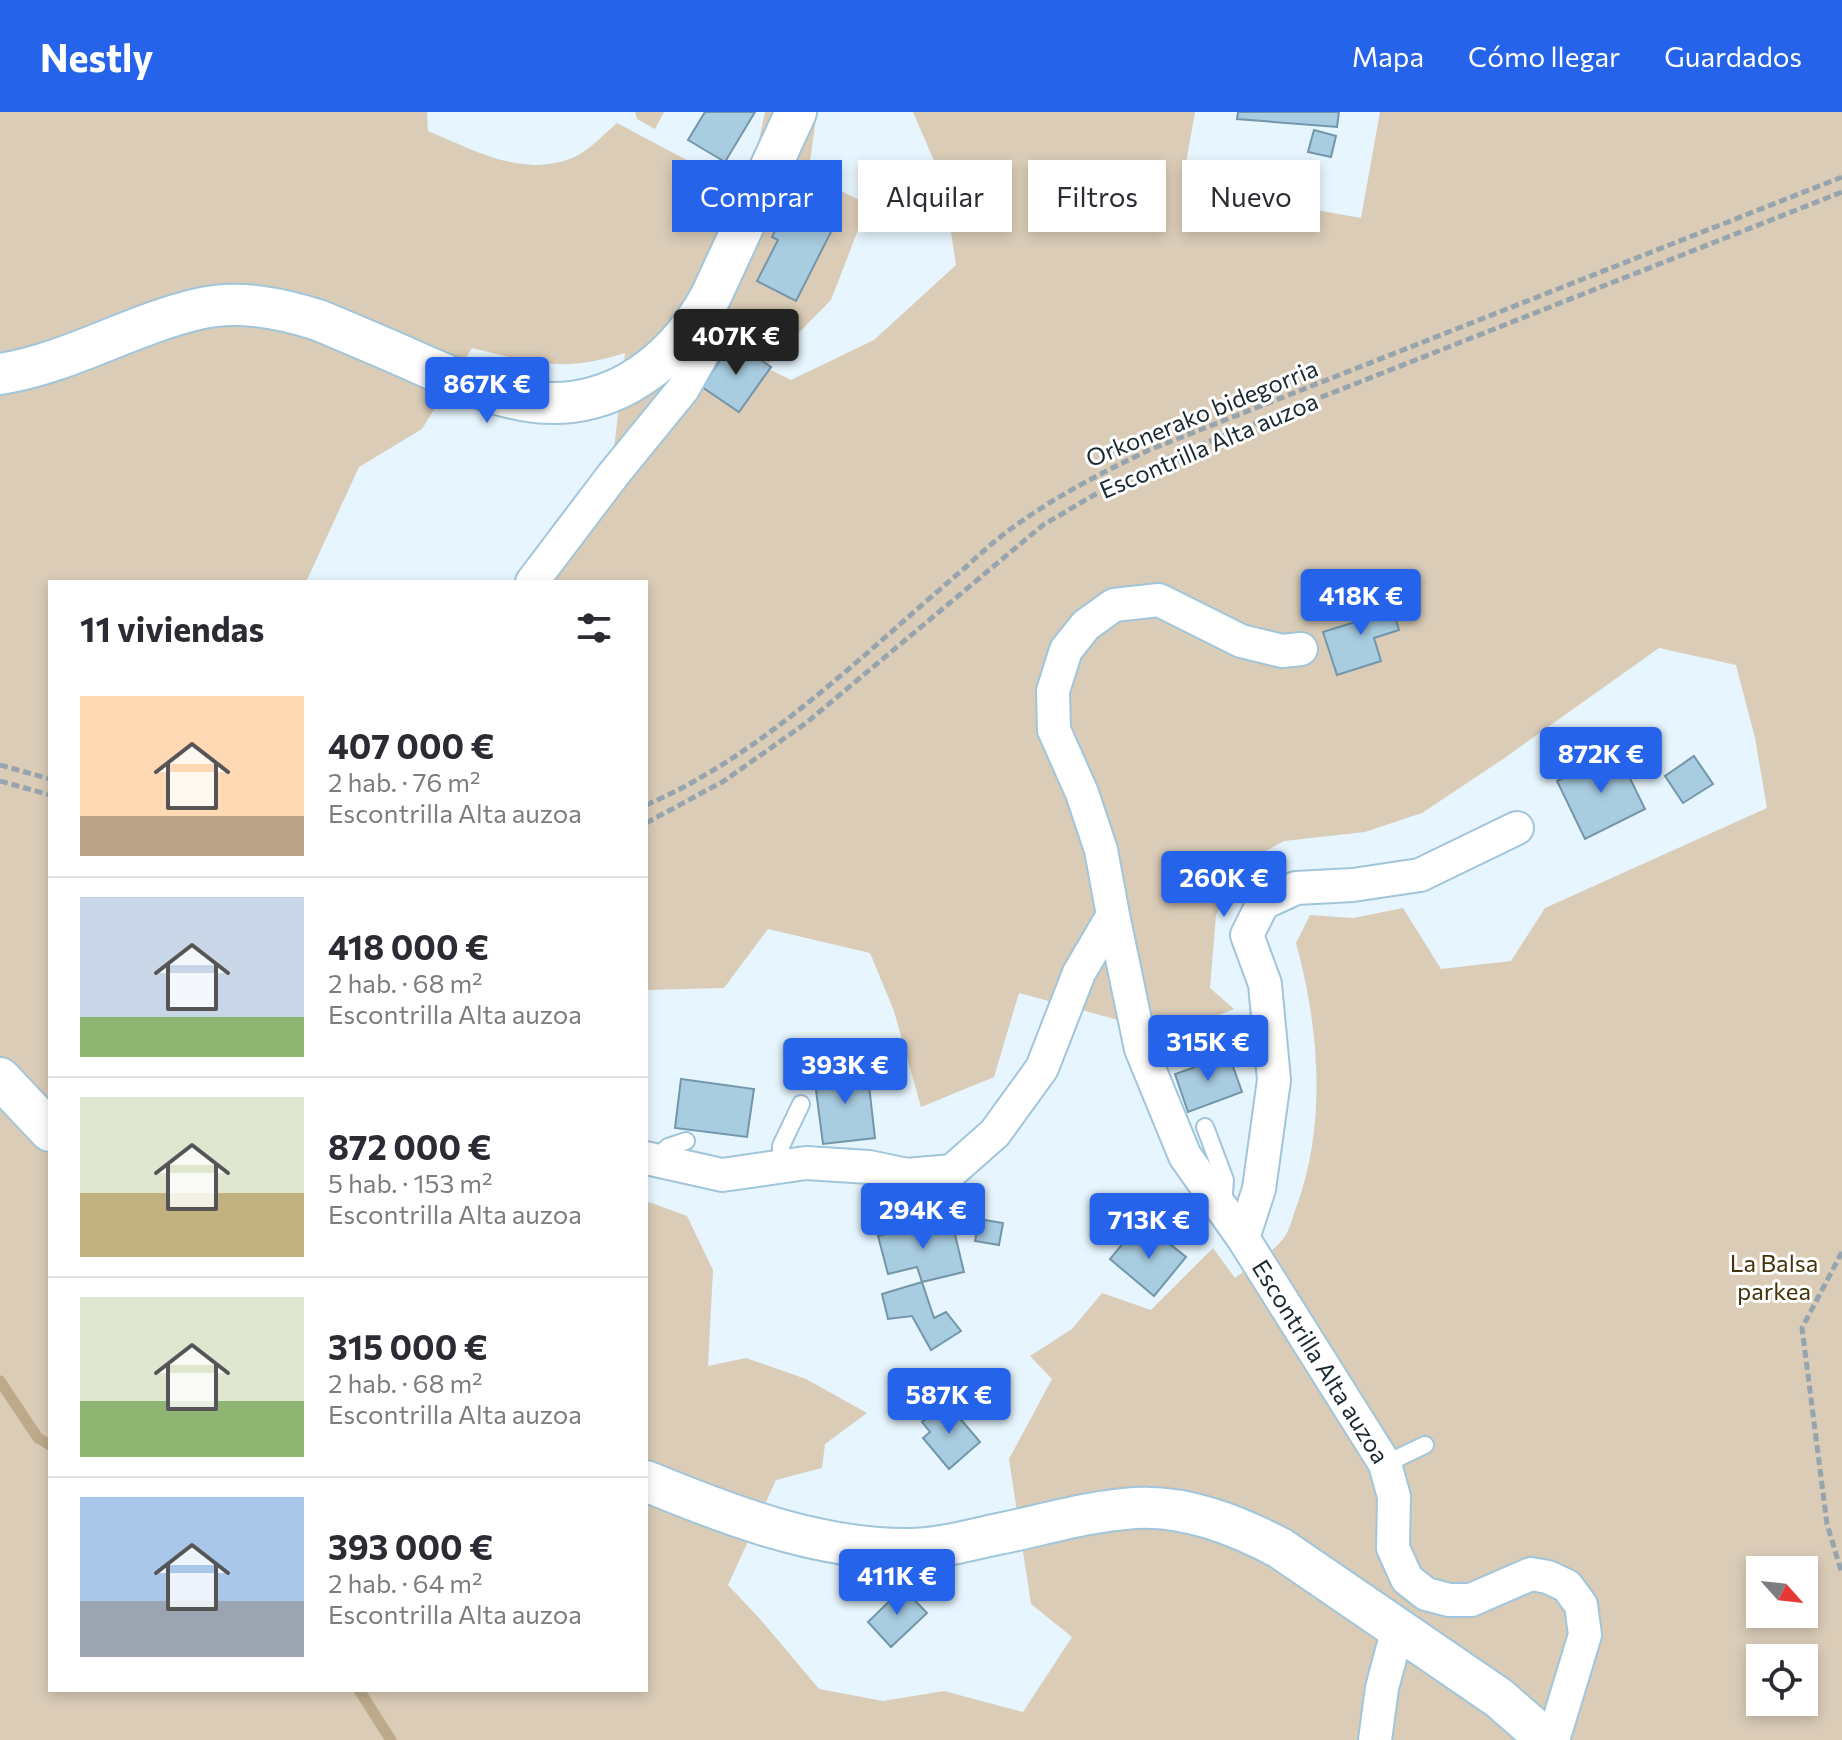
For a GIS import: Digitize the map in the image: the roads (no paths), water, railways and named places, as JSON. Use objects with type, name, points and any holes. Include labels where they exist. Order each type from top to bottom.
[{"type":"street","points":[[0,374],[69,356],[199,308],[259,306],[291,311],[318,320],[481,390],[535,403],[567,404],[603,395],[643,375],[672,352],[696,323],[796,112]]},
{"type":"street","points":[[534,580],[683,389],[701,357],[704,337],[696,323]]},
{"type":"street","name":"Escontrilla Alta auzoa","points":[[648,1482],[767,1526],[823,1539],[910,1550],[963,1542],[1102,1512],[1139,1508],[1218,1520],[1280,1548],[1499,1698],[1550,1740],[1585,1635],[1581,1605],[1567,1586],[1548,1577],[1531,1574],[1471,1600],[1449,1600],[1426,1594],[1407,1579],[1393,1548],[1394,1497],[1385,1464],[1243,1238],[1185,1156],[1141,1049],[1101,850],[1082,793],[1054,730],[1053,691],[1066,650],[1086,625],[1114,605],[1159,600],[1241,641],[1282,651],[1301,649]]},
{"type":"street","name":"Escontrilla Alta auzoa","points":[[1243,1238],[1259,1189],[1274,1080],[1265,984],[1247,935],[1263,903],[1296,888],[1353,885],[1420,875],[1517,828]]},
{"type":"street","points":[[650,1160],[722,1175],[806,1163],[869,1167],[907,1175],[952,1171],[995,1133],[1042,1068],[1079,973],[1113,915]]},
{"type":"street","points":[[0,1078],[48,1129]]},
{"type":"street","points":[[1375,1740],[1382,1688],[1398,1628]]},
{"type":"lane","points":[[781,1167],[781,1146],[801,1104]]},
{"type":"lane","points":[[1205,1127],[1225,1180],[1223,1210]]},
{"type":"lane","points":[[650,1160],[668,1147],[686,1141]]},
{"type":"lane","points":[[1385,1464],[1425,1445]]},
{"type":"waterway","points":[[0,1381],[38,1438],[48,1444]]},
{"type":"waterway","points":[[360,1692],[391,1740]]},
{"type":"park label","name":"La Balsa parkea","points":[[1774,1278]]}]
